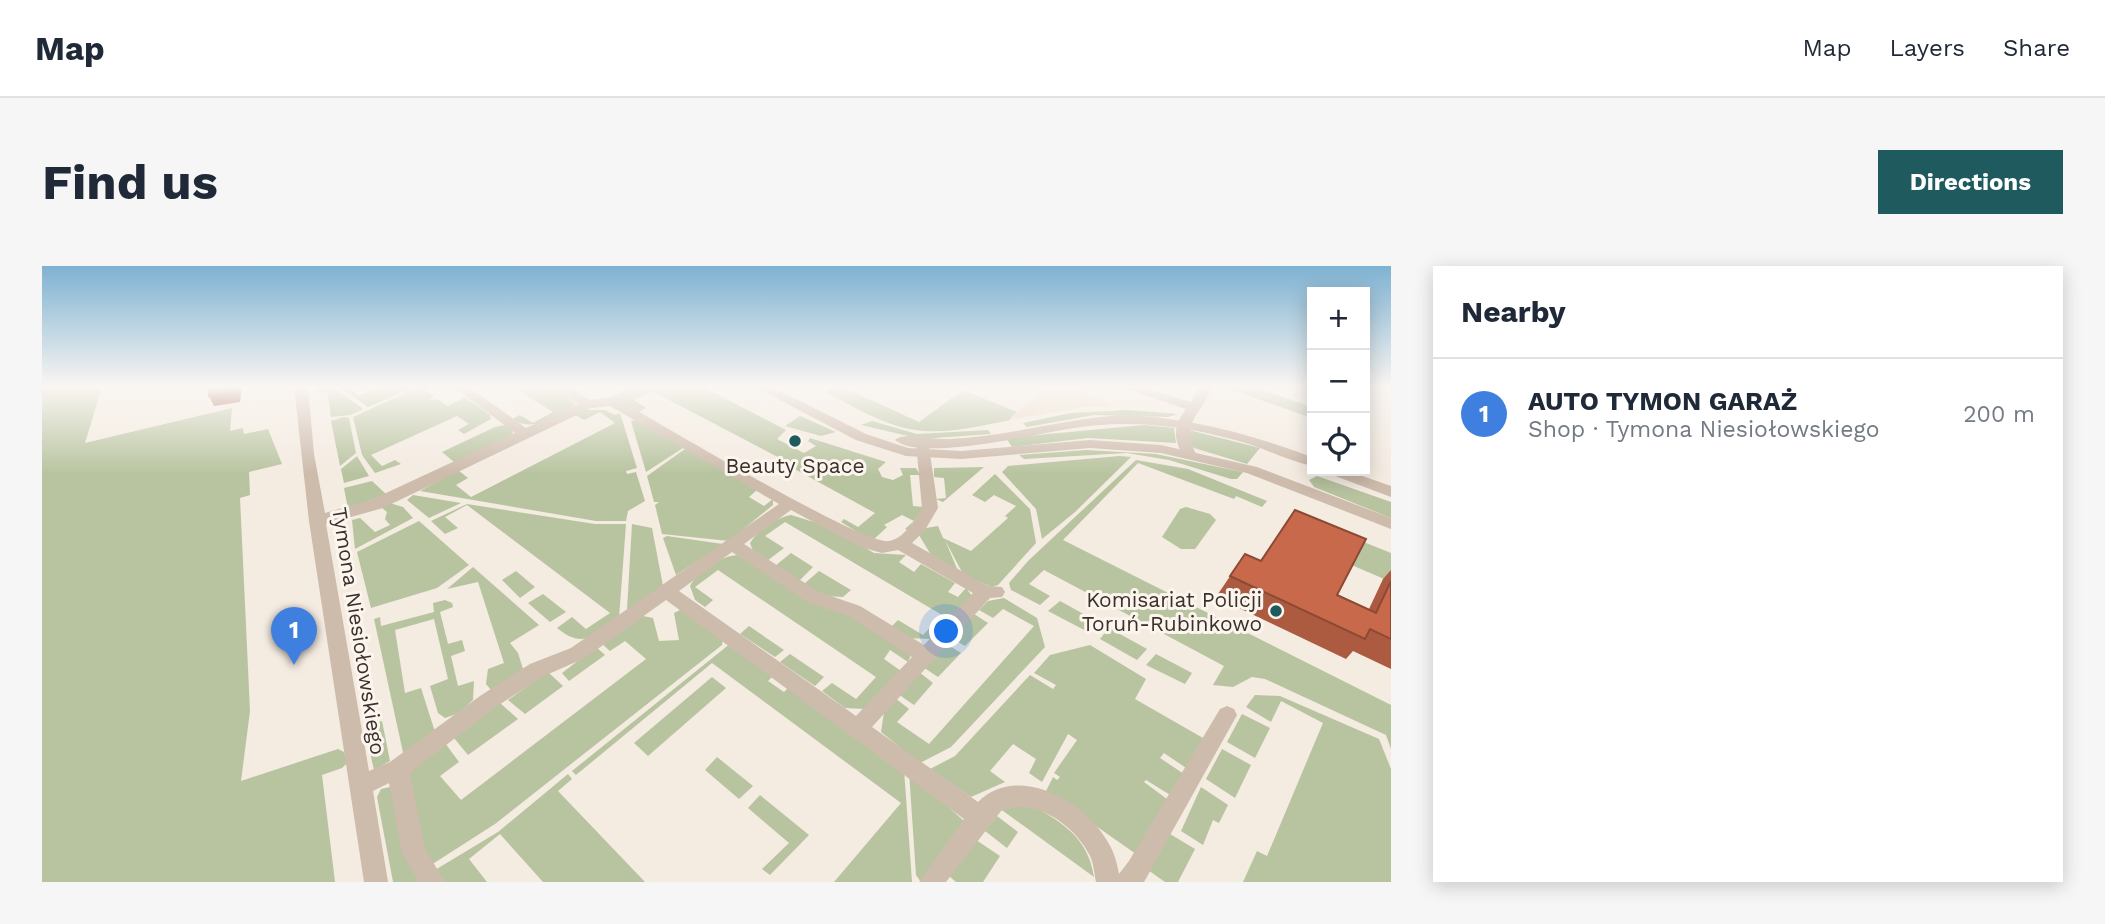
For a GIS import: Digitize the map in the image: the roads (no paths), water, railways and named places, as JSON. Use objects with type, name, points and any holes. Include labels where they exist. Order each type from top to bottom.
[{"type":"street","name":"Tymona Niesiołowskiego","points":[[303,416],[317,521],[376,882]]},
{"type":"street","points":[[500,416],[525,434]]},
{"type":"street","points":[[317,521],[377,505],[563,416]]},
{"type":"street","points":[[635,416],[789,504],[873,545],[889,548],[900,544],[927,516],[930,508],[924,449]]},
{"type":"street","points":[[820,416],[883,446],[924,449],[1090,444],[1189,454],[1271,477],[1391,524]]},
{"type":"street","points":[[1188,416],[1181,441],[1189,454]]},
{"type":"street","points":[[924,449],[1113,419],[1184,424],[1236,436],[1307,460]]},
{"type":"street","points":[[1348,476],[1391,492]]},
{"type":"street","points":[[361,785],[398,769],[487,702],[548,664],[578,653],[789,504]]},
{"type":"street","points":[[859,727],[991,592],[900,544]]},
{"type":"street","points":[[733,545],[813,597],[854,611],[926,656]]},
{"type":"street","points":[[667,590],[980,817]]},
{"type":"street","points":[[1128,882],[1138,870],[1227,715]]},
{"type":"street","points":[[398,769],[414,853],[433,882]]},
{"type":"street","points":[[931,882],[987,806],[1000,798],[1021,795],[1039,797],[1077,823],[1096,843],[1108,882]]},
{"type":"place","name":"Beauty Space","points":[[795,441]]},
{"type":"place","name":"Komisariat Policji Toruń-Rubinkowo","points":[[1276,611]]},
{"type":"place","name":"AUTO TYMON GARAŻ","points":[[294,665]]}]
